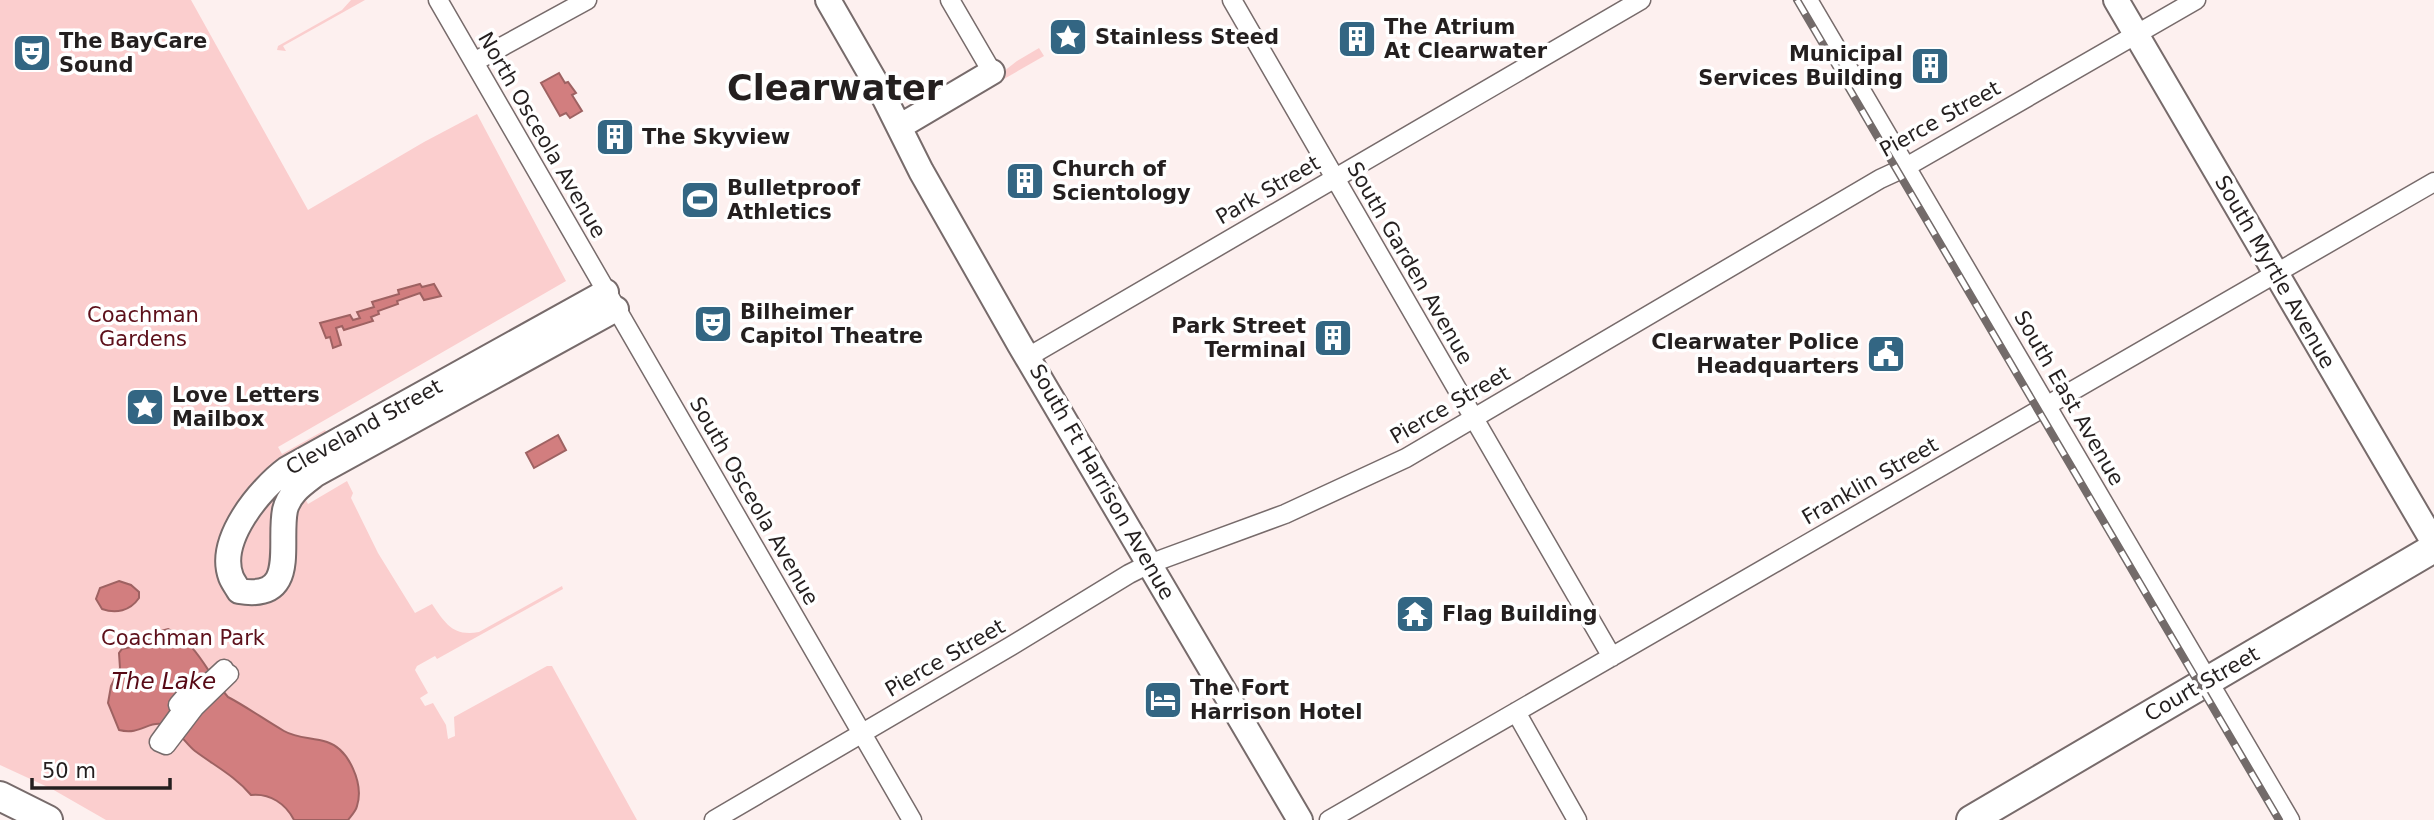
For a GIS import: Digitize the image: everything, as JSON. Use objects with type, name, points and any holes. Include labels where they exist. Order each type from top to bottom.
[{"type":"main road","name":"Court Street","points":[[1971,820],[2434,546]]},
{"type":"main road","points":[[0,796],[48,820]]},
{"type":"street","name":"North Osceola Avenue","points":[[438,0],[611,301]]},
{"type":"street","points":[[474,62],[587,0]]},
{"type":"street","name":"South Ft Harrison Avenue","points":[[828,0],[886,99],[920,171],[1300,820]]},
{"type":"street","points":[[903,135],[992,72],[950,0]]},
{"type":"street","name":"South Garden Avenue","points":[[1232,0],[1612,657]]},
{"type":"street","name":"Park Street","points":[[1028,357],[1641,0]]},
{"type":"street","name":"South East Avenue","points":[[1808,0],[2290,820]]},
{"type":"street","name":"South Myrtle Avenue","points":[[2116,0],[2434,546]]},
{"type":"street","name":"Pierce Street","points":[[714,820],[1149,564],[1318,501],[1406,458],[1880,179],[1906,167],[2196,0]]},
{"type":"street","name":"Franklin Street","points":[[1329,820],[2434,182]]},
{"type":"street","name":"Cleveland Street","points":[[611,301],[316,474],[294,491],[286,509],[284,562],[279,579],[266,590],[254,594],[239,592],[230,576],[228,562],[234,534],[246,512],[270,481],[287,469],[611,301]]},
{"type":"street","name":"South Osceola Avenue","points":[[611,301],[912,820]]},
{"type":"street","points":[[246,512],[285,519]]},
{"type":"street","points":[[1516,712],[1577,820]]},
{"type":"green space","name":"Coachman Park","points":[[0,0],[191,0],[308,210],[477,114],[566,281],[278,447],[282,454],[325,430],[328,435],[294,479],[308,504],[347,481],[353,493],[351,498],[378,553],[415,613],[432,604],[446,623],[456,630],[479,632],[562,586],[563,589],[437,659],[435,656],[417,666],[415,670],[428,693],[420,698],[425,706],[433,703],[446,725],[448,739],[455,736],[454,717],[547,666],[552,666],[637,820],[106,820],[52,789],[0,765]]},
{"type":"green space","points":[[351,0],[365,0],[283,46],[286,51],[277,50],[278,46],[342,10]]},
{"type":"green space","points":[[1039,48],[1044,56],[983,91],[981,89],[1017,61]]},
{"type":"water","points":[[559,73],[576,93],[572,95],[582,111],[570,118],[566,113],[560,116],[541,83]]},
{"type":"water","points":[[420,284],[422,287],[434,284],[441,296],[424,300],[420,293],[378,311],[379,314],[371,317],[373,321],[344,330],[342,326],[336,328],[341,345],[333,348],[330,337],[326,338],[320,323],[350,315],[353,320],[360,318],[357,312],[374,307],[372,302],[399,294],[398,290]]},
{"type":"water","points":[[558,435],[566,450],[534,468],[526,453]]},
{"type":"water","points":[[119,581],[131,585],[139,592],[139,598],[122,610],[102,609],[96,599],[100,588]]},
{"type":"water","name":"The Lake","points":[[168,629],[188,643],[228,697],[289,734],[327,742],[342,752],[353,768],[359,797],[348,820],[294,820],[287,809],[277,801],[265,796],[251,795],[167,726],[156,724],[132,731],[119,730],[108,703],[111,686],[120,668],[119,653],[122,649],[140,645]]},
{"type":"railway","points":[[1797,0],[2279,820]]},
{"type":"place","name":"Stainless Steed","points":[[1068,37]]},
{"type":"place","name":"The Atrium At Clearwater","points":[[1357,39]]},
{"type":"place","name":"The BayCare Sound","points":[[32,53]]},
{"type":"place","name":"Municipal Services Building","points":[[1930,66]]},
{"type":"place","name":"The Skyview","points":[[615,137]]},
{"type":"place","name":"Church of Scientology","points":[[1025,181]]},
{"type":"place","name":"Bulletproof Athletics","points":[[700,200]]},
{"type":"place","name":"Bilheimer Capitol Theatre","points":[[713,324]]},
{"type":"place","name":"Park Street Terminal","points":[[1333,338]]},
{"type":"place","name":"Clearwater Police Headquarters","points":[[1886,354]]},
{"type":"place","name":"Love Letters Mailbox","points":[[145,407]]},
{"type":"place","name":"Flag Building","points":[[1415,614]]},
{"type":"place","name":"The Fort Harrison Hotel","points":[[1163,700]]},
{"type":"district","name":"Clearwater","points":[[835,88]]},
{"type":"park label","name":"Coachman Gardens","points":[[143,327]]}]
